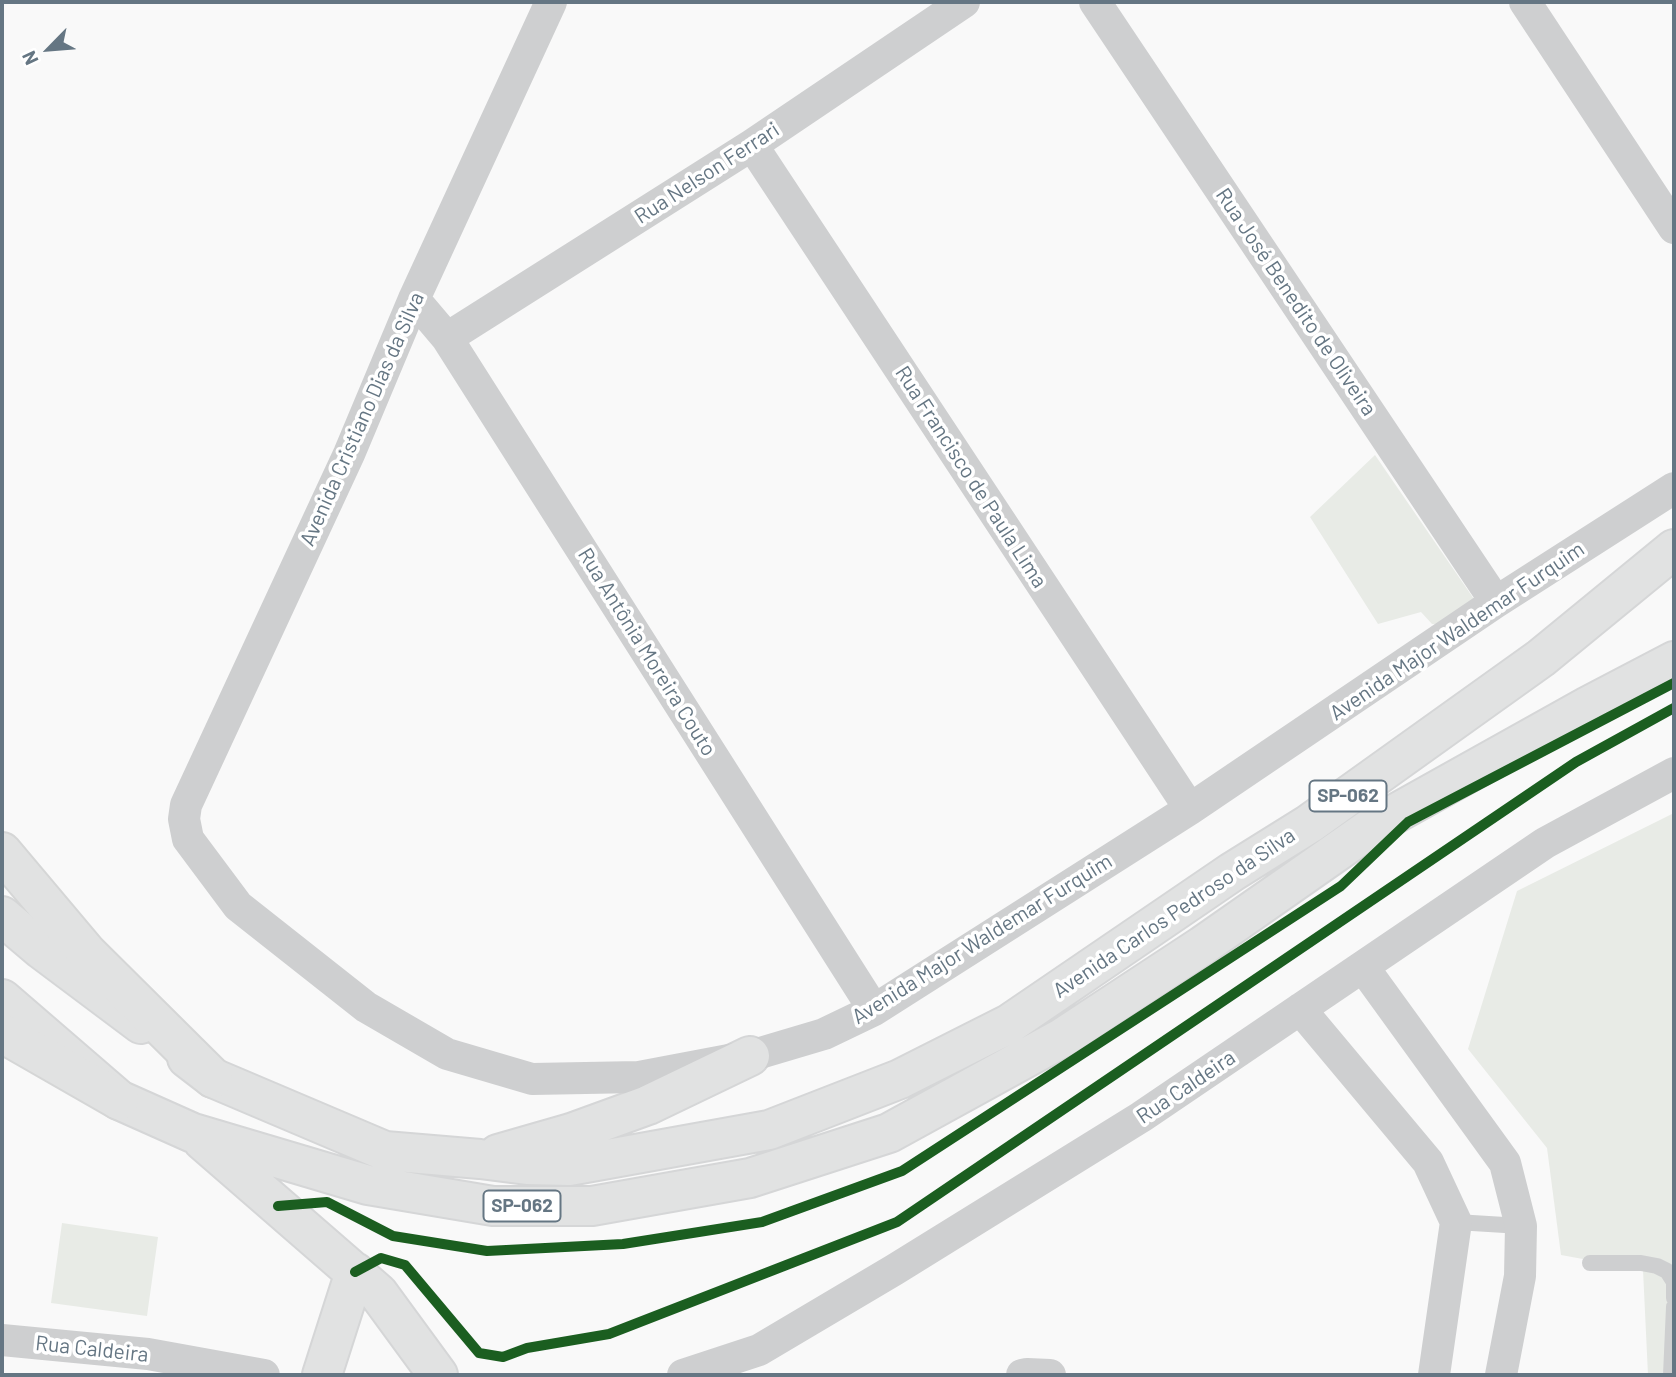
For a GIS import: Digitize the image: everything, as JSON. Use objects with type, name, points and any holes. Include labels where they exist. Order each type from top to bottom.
[{"type":"main road","name":"Avenida Carlos Pedroso da Silva","points":[[480,1159],[527,1165],[569,1166],[769,1130],[900,1079],[1009,1024],[1232,872],[1309,824],[1541,658],[1674,549]]},
{"type":"main road","name":"Avenida Carlos Pedroso da Silva","points":[[193,1133],[368,1185],[493,1206],[592,1206],[750,1178],[889,1133],[1062,1038],[1202,946],[1374,825],[1588,706],[1674,662]]},
{"type":"main road","points":[[2,852],[88,953],[213,1078]]},
{"type":"main road","name":"SP-062","points":[[2,916],[41,949],[213,1078],[385,1151],[480,1159]]},
{"type":"main road","name":"SP-062","points":[[2,999],[119,1100],[193,1133]]},
{"type":"main road","points":[[2,1033],[119,1100]]},
{"type":"main road","points":[[480,1159],[571,1133],[648,1105],[750,1056]]},
{"type":"main road","points":[[193,1133],[378,1293],[438,1375]]},
{"type":"main road","points":[[322,1375],[355,1272]]},
{"type":"street","name":"Avenida Cristiano Dias da Silva","points":[[188,839],[184,819],[186,805],[349,454],[414,299],[551,2]]},
{"type":"street","name":"Rua Nelson Ferrari","points":[[447,338],[752,145],[964,2]]},
{"type":"street","name":"Rua José Benedito de Oliveira","points":[[1095,2],[1496,603]]},
{"type":"street","points":[[1525,2],[1674,228]]},
{"type":"street","name":"Rua Francisco de Paula Lima","points":[[752,145],[1190,809]]},
{"type":"street","name":"Rua Antônia Moreira Couto","points":[[414,299],[447,338],[874,1010]]},
{"type":"street","name":"Avenida Major Waldemar Furquim","points":[[188,839],[238,906],[366,1007],[447,1054],[532,1079],[639,1076],[750,1056],[824,1034],[874,1010],[1190,809],[1496,603],[1674,488]]},
{"type":"street","name":"Rua Caldeira","points":[[683,1375],[759,1350],[883,1277],[1141,1117],[1545,843],[1674,773]]},
{"type":"street","points":[[1363,967],[1505,1163],[1521,1226],[1520,1276],[1501,1375]]},
{"type":"street","points":[[1300,1009],[1428,1163],[1456,1222],[1434,1375]]},
{"type":"street","name":"Rua Caldeira","points":[[2,1340],[148,1354],[264,1375]]},
{"type":"street","points":[[1022,1375],[1050,1375]]},
{"type":"lane","points":[[1456,1222],[1521,1226]]},
{"type":"lane","points":[[1590,1263],[1641,1263],[1657,1266],[1667,1271],[1674,1282],[1674,1298]]},
{"type":"lane","points":[[1671,1375],[1674,1307]]},
{"type":"shaded area","points":[[1375,455],[1476,602],[1446,625],[1432,624],[1421,612],[1378,624],[1310,517]]},
{"type":"shaded area","points":[[1674,813],[1674,1375],[1648,1375],[1643,1270],[1561,1255],[1547,1148],[1468,1049],[1517,891]]},
{"type":"shaded area","points":[[62,1223],[158,1237],[147,1316],[51,1303]]},
{"type":"cycle path","points":[[278,1206],[327,1202],[393,1236],[487,1251],[623,1244],[762,1222],[902,1171],[1341,886],[1408,822],[1674,683]]},
{"type":"cycle path","points":[[355,1272],[381,1258],[405,1265],[479,1353],[503,1357],[527,1348],[609,1334],[897,1222],[1576,762],[1674,708]]}]
